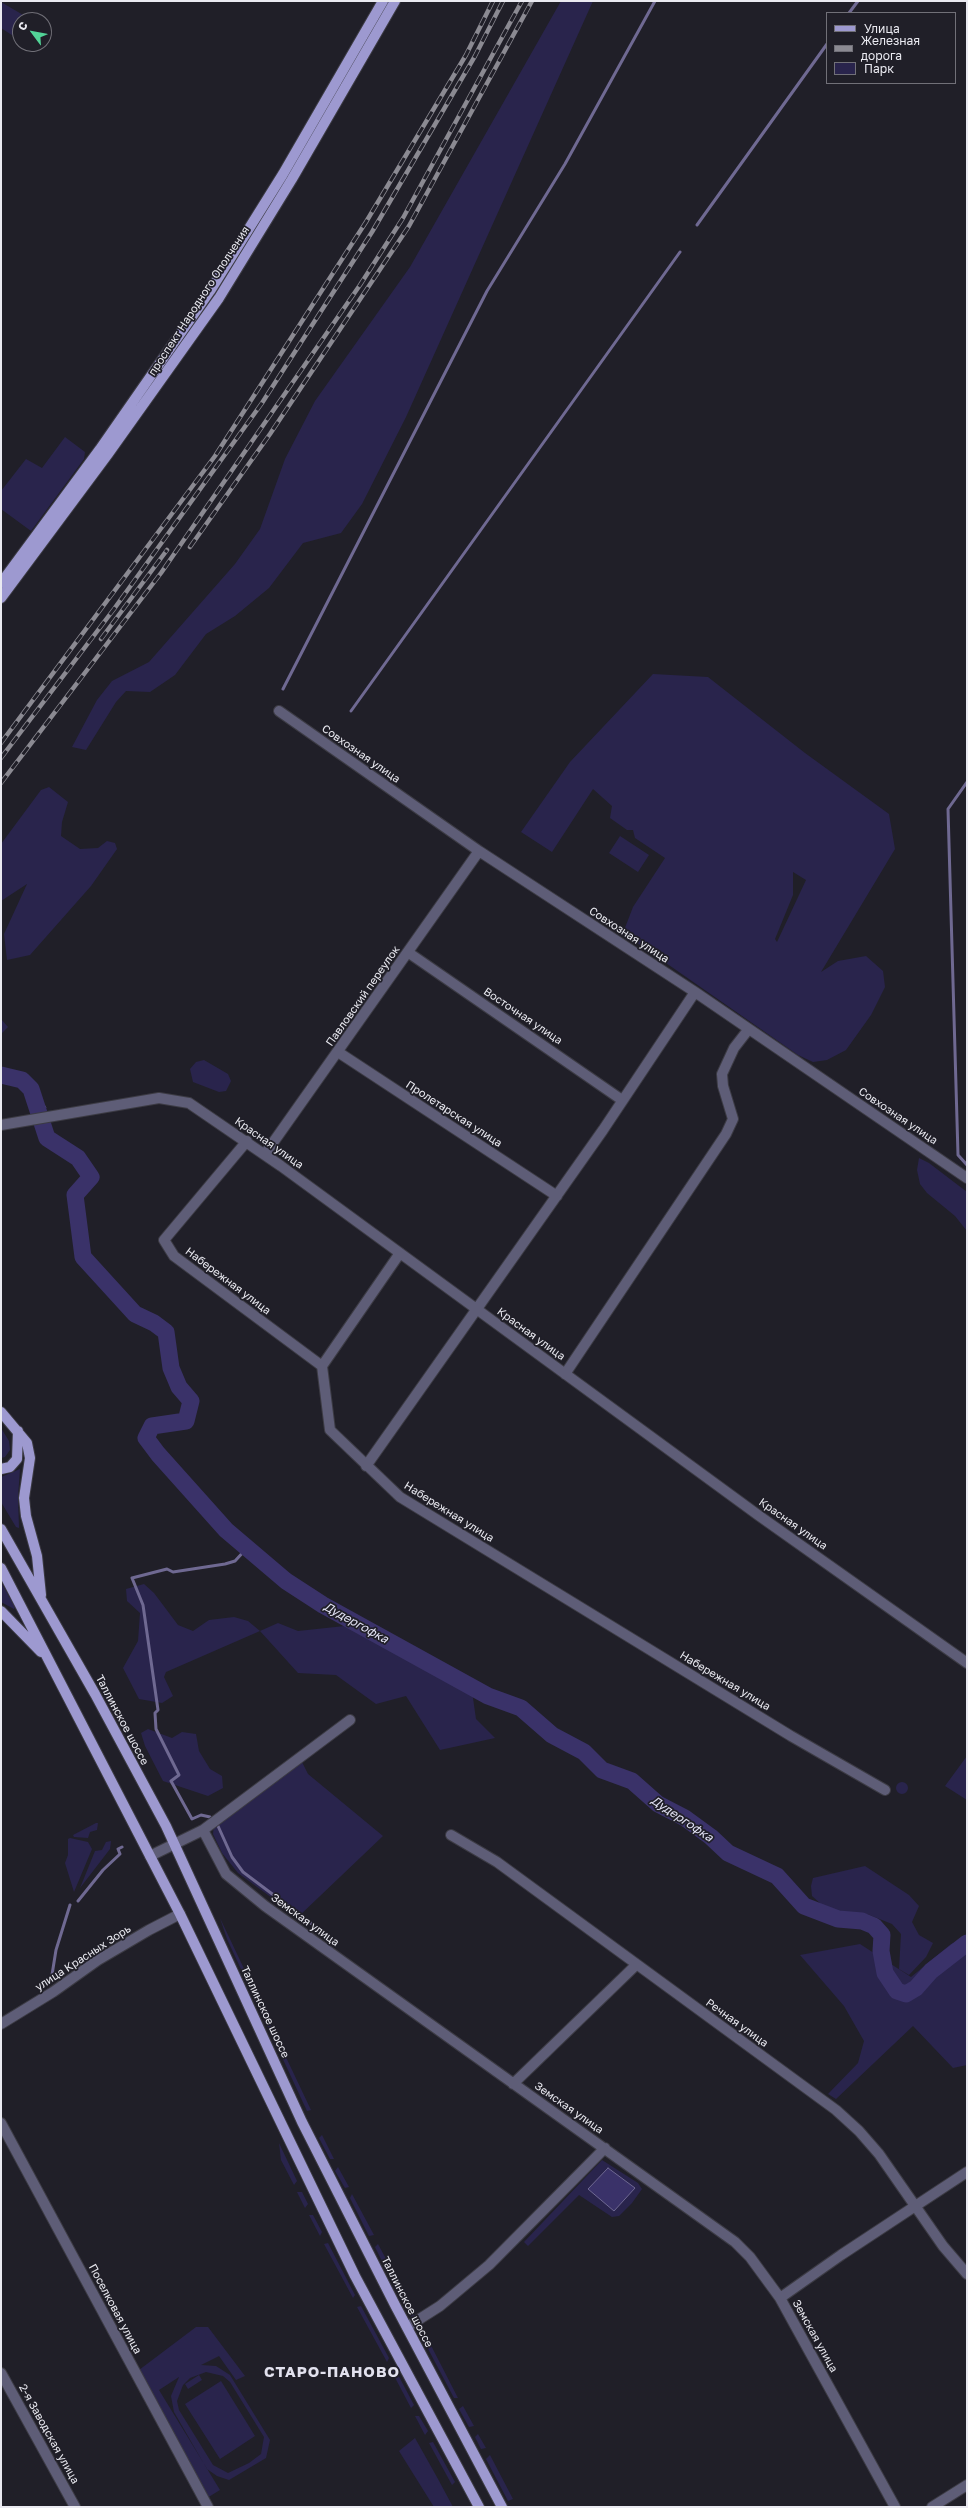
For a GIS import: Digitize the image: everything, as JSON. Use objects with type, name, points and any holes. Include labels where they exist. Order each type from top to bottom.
[{"type":"main road","name":"проспект Народного Ополчения","points":[[1,583],[100,449],[210,291],[290,161],[383,1]]},
{"type":"main road","name":"проспект Народного Ополчения","points":[[1,598],[113,448],[219,298],[296,172],[395,1]]},
{"type":"main road","points":[[1,1412],[27,1443],[30,1458],[24,1498],[26,1516],[37,1556],[42,1599]]},
{"type":"main road","points":[[1,1469],[10,1467],[17,1459],[18,1431]]},
{"type":"main road","name":"Таллинское шоссе","points":[[1,1529],[42,1599],[174,1844],[302,2122],[407,2327],[502,2507]]},
{"type":"main road","points":[[1,1568],[180,1914],[355,2276],[479,2507]]},
{"type":"main road","points":[[1,1611],[52,1664]]},
{"type":"street","name":"Совхозная улица","points":[[279,711],[479,851],[695,992],[748,1030],[967,1178]]},
{"type":"street","name":"Павловский переулок","points":[[265,1154],[409,953],[479,851]]},
{"type":"street","name":"Восточная улица","points":[[409,953],[622,1100]]},
{"type":"street","points":[[366,1466],[475,1309],[557,1196],[695,992]]},
{"type":"street","points":[[565,1374],[726,1134],[733,1119],[723,1086],[722,1074],[734,1048],[748,1030]]},
{"type":"street","name":"Пролетарская улица","points":[[338,1052],[557,1196]]},
{"type":"street","name":"Красная улица","points":[[1,1125],[159,1098],[174,1099],[189,1103],[247,1141],[475,1309],[967,1664]]},
{"type":"street","name":"Набережная улица","points":[[247,1141],[164,1240],[174,1256],[322,1366],[330,1430],[400,1497],[792,1736],[885,1790]]},
{"type":"street","points":[[322,1366],[400,1253]]},
{"type":"street","points":[[150,1856],[203,1830],[350,1720]]},
{"type":"street","name":"Земская улица","points":[[203,1830],[226,1874],[265,1906],[735,2242],[760,2269],[780,2298],[895,2507]]},
{"type":"street","name":"Речная улица","points":[[451,1834],[497,1862],[836,2110],[859,2131],[879,2154],[943,2246],[967,2274]]},
{"type":"street","name":"улица Красных Зорь","points":[[1,2024],[104,1956],[180,1914]]},
{"type":"street","points":[[513,2084],[636,1965]]},
{"type":"street","name":"Поселковая улица","points":[[1,2123],[208,2507]]},
{"type":"street","points":[[407,2327],[440,2306],[489,2265],[605,2148]]},
{"type":"street","points":[[780,2298],[967,2172]]},
{"type":"street","name":"2-я Заводская улица","points":[[1,2373],[75,2507]]},
{"type":"street","points":[[932,2507],[967,2485]]},
{"type":"green space","points":[[561,1],[593,1],[406,417],[362,504],[341,533],[303,543],[269,588],[235,616],[206,634],[175,675],[150,692],[126,691],[116,702],[86,750],[72,747],[97,700],[112,681],[149,662],[235,564],[260,529],[285,459],[315,401],[410,267]]},
{"type":"green space","points":[[1,2],[18,12],[12,12],[12,35],[1,28]]},
{"type":"green space","points":[[65,437],[85,452],[84,459],[31,531],[1,509],[1,491],[26,459],[42,468]]},
{"type":"green space","points":[[653,674],[708,677],[805,753],[889,814],[895,849],[821,972],[838,961],[866,956],[883,971],[885,987],[871,1015],[846,1050],[827,1060],[813,1062],[798,1055],[623,933],[633,907],[665,858],[635,838],[633,830],[627,830],[610,818],[612,806],[593,789],[552,852],[521,832],[570,762]],"holes":[[[793,872],[806,880],[777,942],[775,939],[793,895]]]},
{"type":"green space","points":[[49,787],[68,802],[62,822],[61,836],[80,849],[98,848],[107,841],[115,843],[117,849],[91,886],[30,955],[7,960],[4,934],[27,884],[1,901],[1,844],[41,790]]},
{"type":"green space","points":[[620,836],[649,855],[638,872],[609,853]]},
{"type":"green space","points":[[1,1019],[8,1027],[1,1034]]},
{"type":"green space","points":[[204,1060],[228,1074],[231,1081],[226,1091],[219,1092],[193,1082],[190,1069],[196,1062]]},
{"type":"green space","points":[[919,1158],[929,1163],[967,1192],[967,1231],[955,1216],[927,1193],[920,1184],[917,1170]]},
{"type":"green space","points":[[1,1428],[9,1441],[10,1450],[5,1457],[1,1458]]},
{"type":"green space","points":[[20,1469],[18,1497],[19,1528],[16,1527],[1,1502],[1,1477]]},
{"type":"green space","points":[[1,1582],[15,1607],[14,1609],[1,1602]]},
{"type":"green space","points":[[144,1584],[154,1593],[178,1625],[193,1631],[209,1620],[234,1617],[248,1621],[260,1631],[166,1672],[164,1677],[173,1696],[162,1703],[139,1699],[123,1668],[138,1641],[140,1613],[127,1601],[126,1589]]},
{"type":"green space","points":[[278,1623],[298,1631],[354,1625],[472,1691],[476,1719],[495,1738],[440,1750],[406,1696],[376,1704],[336,1675],[298,1673],[260,1631]]},
{"type":"green space","points":[[148,1729],[172,1738],[182,1732],[196,1734],[199,1751],[210,1769],[222,1776],[223,1788],[208,1796],[163,1781],[145,1746],[141,1733]]},
{"type":"green space","points":[[967,1756],[967,1800],[945,1786]]},
{"type":"green space","points":[[302,1762],[308,1774],[383,1836],[298,1917],[238,1873],[222,1853],[213,1834],[214,1825]]},
{"type":"green space","points":[[904,1782],[907,1783],[907,1793],[900,1794],[897,1793],[896,1786],[897,1783]]},
{"type":"green space","points":[[98,1823],[97,1830],[90,1832],[88,1838],[74,1837],[73,1835]]},
{"type":"green space","points":[[70,1838],[88,1842],[92,1849],[74,1892],[65,1863],[68,1855],[68,1839]]},
{"type":"green space","points":[[111,1841],[110,1849],[80,1888],[95,1851],[102,1850],[106,1842]]},
{"type":"green space","points":[[865,1866],[909,1895],[919,1906],[912,1922],[919,1935],[933,1943],[926,1957],[909,1975],[899,1969],[901,1934],[892,1924],[867,1914],[841,1915],[830,1912],[812,1896],[811,1886],[813,1878]]},
{"type":"green space","points":[[220,1918],[311,2110],[307,2111],[227,1939]]},
{"type":"green space","points":[[967,1937],[967,2065],[953,2068],[913,2026],[836,2099],[828,2094],[858,2063],[864,2041],[844,2006],[800,1955],[860,1944],[911,1977],[951,1944]]},
{"type":"green space","points":[[322,2135],[334,2159],[330,2159],[319,2138]]},
{"type":"green space","points":[[279,2143],[297,2181],[294,2185],[281,2160]]},
{"type":"green space","points":[[602,2160],[638,2183],[642,2189],[632,2203],[619,2216],[612,2217],[579,2195],[528,2246],[524,2242]]},
{"type":"green space","points":[[338,2167],[349,2187],[345,2188],[335,2171]]},
{"type":"green space","points":[[297,2192],[302,2192],[308,2204],[305,2208]]},
{"type":"green space","points":[[352,2194],[374,2235],[369,2236],[350,2198]]},
{"type":"green space","points":[[309,2215],[313,2215],[322,2232],[320,2236]]},
{"type":"green space","points":[[328,2243],[355,2295],[353,2298],[324,2244]]},
{"type":"green space","points":[[378,2244],[393,2272],[388,2273],[375,2247]]},
{"type":"green space","points":[[397,2280],[416,2318],[412,2318],[394,2283]]},
{"type":"green space","points":[[361,2306],[389,2358],[387,2362],[357,2307]]},
{"type":"green space","points":[[420,2324],[458,2398],[454,2398],[417,2328]]},
{"type":"green space","points":[[196,2327],[208,2327],[245,2376],[236,2380],[219,2356],[201,2365],[216,2366],[230,2375],[270,2440],[266,2458],[229,2480],[217,2476],[207,2469],[220,2490],[207,2498],[139,2370]],"holes":[[[206,2372],[223,2376],[230,2382],[264,2437],[261,2454],[249,2463],[228,2473],[213,2465],[179,2410],[177,2401],[183,2385],[190,2378]],[[179,2377],[171,2396],[174,2412],[203,2463],[159,2390]]]},
{"type":"green space","points":[[395,2369],[414,2405],[411,2408],[391,2370]]},
{"type":"green space","points":[[199,2375],[202,2380],[188,2389],[185,2384]]},
{"type":"green space","points":[[221,2381],[255,2436],[220,2459],[185,2404]]},
{"type":"green space","points":[[463,2406],[474,2426],[469,2427],[459,2409]]},
{"type":"green space","points":[[415,2416],[419,2416],[428,2431],[425,2435]]},
{"type":"green space","points":[[478,2434],[486,2448],[481,2449],[475,2437]]},
{"type":"green space","points":[[415,2438],[453,2507],[434,2507],[399,2451]]},
{"type":"green space","points":[[433,2442],[455,2482],[452,2485],[429,2443]]},
{"type":"green space","points":[[490,2455],[513,2499],[508,2501],[486,2459]]},
{"type":"shaded area","points":[[1,1071],[20,1074],[30,1079],[46,1108],[33,1110],[25,1091],[17,1082],[1,1081]]},
{"type":"shaded area","points":[[608,2168],[635,2188],[614,2211],[588,2189]]},
{"type":"waterway","points":[[283,689],[487,291],[565,164],[655,1]]},
{"type":"waterway","points":[[850,12],[858,1]]},
{"type":"waterway","points":[[697,225],[826,45]]},
{"type":"waterway","points":[[351,711],[680,252]]},
{"type":"waterway","points":[[967,782],[948,809],[958,1155],[967,1165]]},
{"type":"waterway","name":"Дудергофка","points":[[1,1075],[22,1080],[31,1089],[47,1138],[78,1158],[91,1177],[75,1195],[83,1257],[135,1314],[154,1323],[166,1332],[171,1368],[179,1387],[191,1401],[186,1421],[152,1426],[146,1438],[158,1454],[226,1530],[286,1581],[323,1605],[488,1696],[521,1708],[552,1735],[584,1752],[602,1770],[632,1781],[658,1804],[685,1818],[711,1837],[728,1853],[777,1876],[804,1906],[838,1919],[862,1921],[874,1926],[882,1935],[881,1951],[885,1973],[897,1991],[906,1994],[916,1988],[931,1971],[967,1943]]},
{"type":"waterway","points":[[210,1817],[201,1815],[192,1819],[171,1781],[179,1775],[156,1729],[155,1713],[158,1710],[143,1605],[132,1578],[167,1569],[173,1572],[225,1564],[235,1561],[247,1548]]},
{"type":"waterway","points":[[218,1826],[232,1857],[243,1872],[336,1942]]},
{"type":"waterway","points":[[78,1901],[103,1870],[120,1854],[118,1849],[122,1847]]},
{"type":"waterway","points":[[51,1981],[56,1950],[70,1905]]},
{"type":"railway","points":[[1,743],[215,456],[366,222],[466,55],[493,1]]},
{"type":"railway","points":[[1,758],[114,609],[262,403],[372,232],[475,56],[503,1]]},
{"type":"railway","points":[[1,783],[161,573],[360,285],[403,218],[522,1]]},
{"type":"railway","points":[[190,547],[270,434],[409,226],[532,1]]},
{"type":"railway","points":[[101,639],[167,550]]},
{"type":"district","name":"СТАРО-ПАНОВО","points":[[332,2372]]}]
